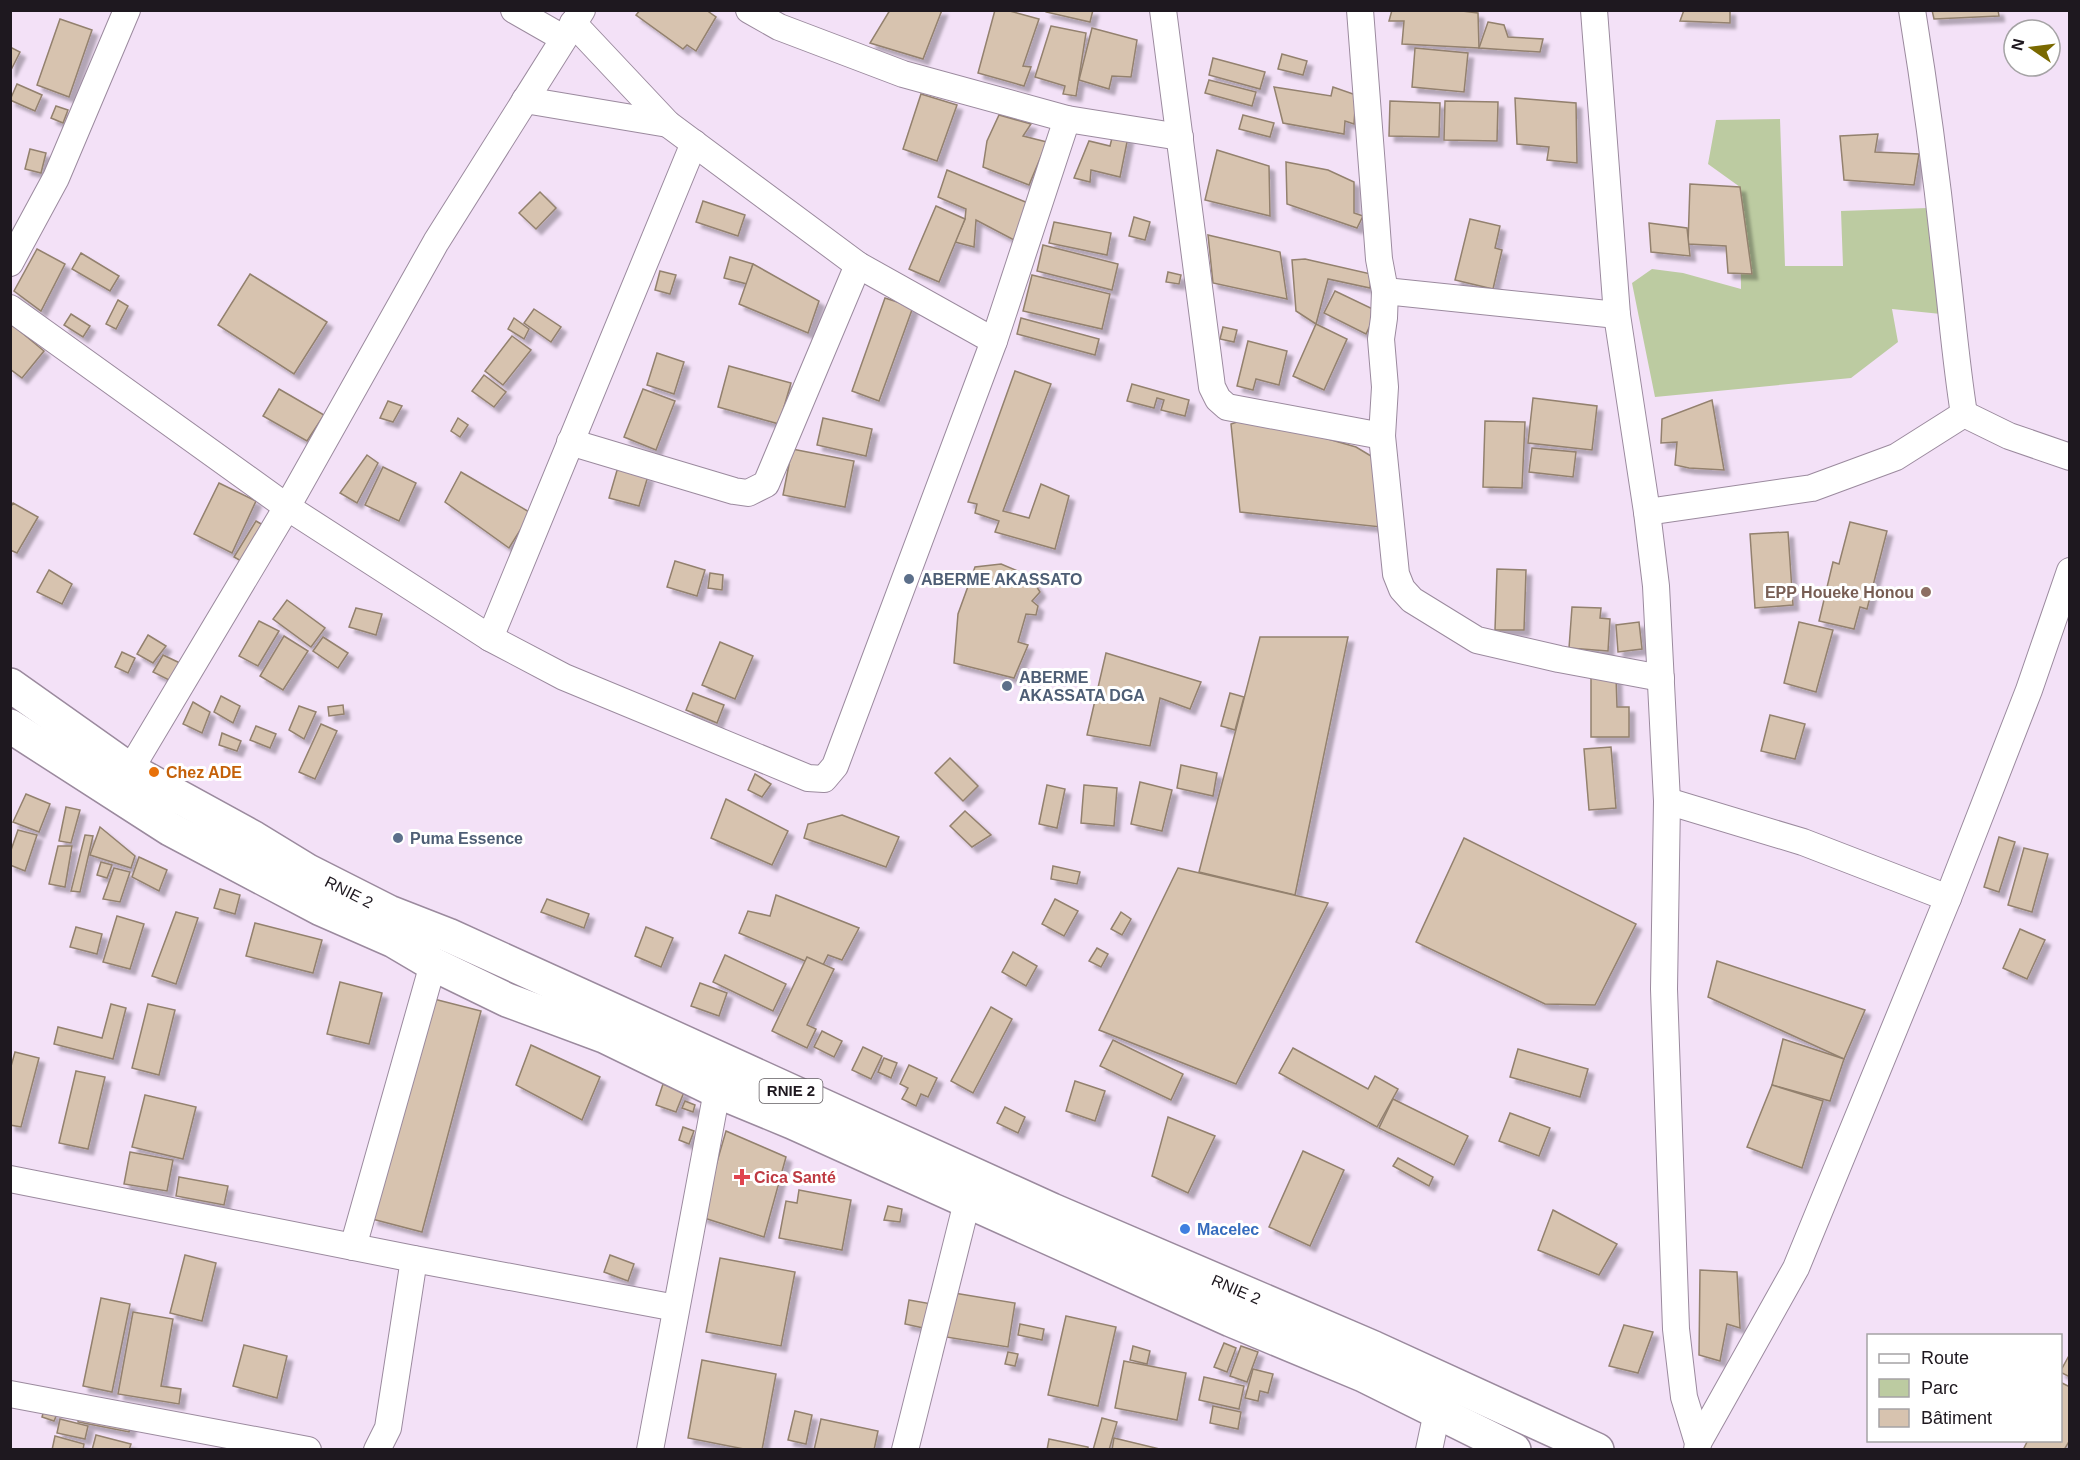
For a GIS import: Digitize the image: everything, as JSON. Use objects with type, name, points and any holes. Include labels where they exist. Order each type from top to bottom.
[{"type":"highway","name":"RNIE 2","points":[[10,685],[130,770],[254,838],[308,871],[389,912],[448,935],[1042,1205],[1374,1348],[1597,1449]]},
{"type":"highway","name":"RNIE 2","points":[[10,726],[170,829],[321,909],[394,941],[433,964],[507,1000],[604,1036],[717,1091],[792,1122],[1231,1320],[1363,1375],[1514,1449]]},
{"type":"street","points":[[10,263],[57,178],[127,10]]},
{"type":"street","points":[[514,10],[573,24],[668,124],[858,265],[994,342]]},
{"type":"street","points":[[749,10],[779,27],[903,74],[1067,119],[1180,137]]},
{"type":"street","points":[[1163,10],[1212,387],[1218,399],[1227,407],[1382,436]]},
{"type":"street","points":[[1360,10],[1379,259],[1385,291],[1381,339],[1385,387],[1382,436],[1396,574],[1402,589],[1412,600],[1477,640],[1559,659],[1661,678]]},
{"type":"street","points":[[1594,10],[1617,315],[1656,586],[1667,801],[1664,989],[1676,1329],[1684,1397],[1698,1446]]},
{"type":"street","points":[[1912,10],[1926,94],[1964,414]]},
{"type":"street","points":[[130,770],[287,507],[436,242],[573,24]]},
{"type":"street","points":[[525,100],[668,124]]},
{"type":"street","points":[[10,308],[287,507],[490,638],[564,677],[808,778],[824,779],[835,766],[994,342],[1067,119]]},
{"type":"street","points":[[490,638],[694,143]]},
{"type":"street","points":[[570,442],[734,491],[748,493],[766,484],[858,265]]},
{"type":"street","points":[[1385,291],[1617,315]]},
{"type":"street","points":[[1647,512],[1812,488],[1896,457],[1964,414]]},
{"type":"street","points":[[1964,414],[2009,436],[2070,457]]},
{"type":"street","points":[[1698,1446],[1796,1268],[1948,898],[2029,690],[2070,571]]},
{"type":"street","points":[[1667,801],[1803,842],[1948,898]]},
{"type":"street","points":[[353,1247],[433,964]]},
{"type":"street","points":[[650,1449],[717,1091]]},
{"type":"street","points":[[10,1179],[676,1308]]},
{"type":"street","points":[[905,1449],[967,1202]]},
{"type":"street","points":[[377,1449],[388,1428],[414,1259]]},
{"type":"street","points":[[10,1394],[308,1449]]},
{"type":"street","points":[[1429,1449],[1437,1412]]},
{"type":"green space","points":[[1780,119],[1785,266],[1843,266],[1841,211],[1928,208],[1941,314],[1892,309],[1898,342],[1851,378],[1655,397],[1632,283],[1652,269],[1683,273],[1741,289],[1740,187],[1708,164],[1716,120]]},
{"type":"building","points":[[640,10],[706,10],[716,17],[696,51],[687,45],[683,49],[636,15]]},
{"type":"building","points":[[890,10],[942,10],[923,59],[870,43]]},
{"type":"building","points":[[995,10],[1006,10],[1039,19],[1023,66],[1031,67],[1024,86],[978,73]]},
{"type":"building","points":[[1046,10],[1093,10],[1090,22],[1046,12]]},
{"type":"building","points":[[1392,10],[1454,10],[1478,13],[1479,48],[1402,44],[1404,21],[1389,21]]},
{"type":"building","points":[[1684,10],[1730,10],[1730,23],[1680,21]]},
{"type":"building","points":[[1932,10],[1998,10],[1999,16],[1934,19]]},
{"type":"building","points":[[60,19],[92,30],[69,97],[37,85]]},
{"type":"building","points":[[1488,22],[1504,25],[1508,37],[1543,39],[1540,52],[1479,48]]},
{"type":"building","points":[[1051,26],[1086,33],[1076,96],[1063,94],[1065,86],[1035,77]]},
{"type":"building","points":[[1092,28],[1137,40],[1131,77],[1112,76],[1109,89],[1079,80]]},
{"type":"building","points":[[10,47],[20,52],[10,72]]},
{"type":"building","points":[[1415,48],[1468,53],[1464,92],[1412,87]]},
{"type":"building","points":[[1282,54],[1307,61],[1303,75],[1278,69]]},
{"type":"building","points":[[1213,58],[1265,72],[1260,89],[1209,75]]},
{"type":"building","points":[[1209,80],[1256,92],[1252,106],[1205,93]]},
{"type":"building","points":[[17,84],[42,95],[35,111],[10,100]]},
{"type":"building","points":[[1274,87],[1331,96],[1333,87],[1356,95],[1354,124],[1345,121],[1344,134],[1283,123]]},
{"type":"building","points":[[921,94],[957,105],[937,161],[903,149]]},
{"type":"building","points":[[1515,98],[1576,103],[1577,163],[1547,160],[1549,147],[1517,144]]},
{"type":"building","points":[[1390,101],[1440,103],[1439,137],[1389,136]]},
{"type":"building","points":[[1445,101],[1498,102],[1497,141],[1444,140]]},
{"type":"building","points":[[56,106],[68,110],[63,123],[51,118]]},
{"type":"building","points":[[999,115],[1031,124],[1023,136],[1047,142],[1029,185],[983,167],[987,141]]},
{"type":"building","points":[[1243,115],[1274,123],[1270,137],[1239,129]]},
{"type":"building","points":[[1113,134],[1128,137],[1120,177],[1091,170],[1090,182],[1074,178],[1089,141],[1110,146]]},
{"type":"building","points":[[1878,134],[1875,152],[1919,154],[1914,185],[1844,180],[1840,136]]},
{"type":"building","points":[[30,149],[46,153],[41,173],[25,169]]},
{"type":"building","points":[[1217,150],[1269,166],[1270,216],[1205,200]]},
{"type":"building","points":[[1286,162],[1328,170],[1354,182],[1354,213],[1363,216],[1357,228],[1287,204]]},
{"type":"building","points":[[947,170],[1028,203],[1014,240],[976,220],[974,247],[955,242],[965,219],[966,209],[938,197]]},
{"type":"building","points":[[1690,184],[1740,187],[1752,274],[1728,273],[1726,246],[1688,244]]},
{"type":"building","points":[[540,192],[556,208],[536,229],[519,213]]},
{"type":"building","points":[[703,201],[745,215],[738,236],[696,222]]},
{"type":"building","points":[[936,206],[965,219],[939,282],[909,269]]},
{"type":"building","points":[[1134,217],[1150,222],[1145,240],[1129,236]]},
{"type":"building","points":[[1470,219],[1500,226],[1495,248],[1502,250],[1493,289],[1455,280]]},
{"type":"building","points":[[1054,222],[1111,233],[1107,255],[1049,243]]},
{"type":"building","points":[[1649,223],[1687,228],[1690,256],[1651,252]]},
{"type":"building","points":[[1208,235],[1280,252],[1287,299],[1213,283]]},
{"type":"building","points":[[1043,245],[1118,264],[1112,290],[1037,271]]},
{"type":"building","points":[[37,249],[65,264],[41,311],[14,291]]},
{"type":"building","points":[[81,253],[119,276],[110,291],[72,269]]},
{"type":"building","points":[[730,257],[753,264],[747,284],[724,278]]},
{"type":"building","points":[[1305,259],[1371,274],[1370,288],[1328,279],[1316,324],[1296,311],[1292,260]]},
{"type":"building","points":[[753,264],[819,301],[808,333],[739,304]]},
{"type":"building","points":[[660,271],[676,275],[670,294],[655,290]]},
{"type":"building","points":[[1168,272],[1181,275],[1179,284],[1166,282]]},
{"type":"building","points":[[250,274],[327,322],[294,374],[218,325]]},
{"type":"building","points":[[1032,275],[1110,294],[1102,329],[1023,311]]},
{"type":"building","points":[[1335,291],[1377,311],[1366,334],[1324,313]]},
{"type":"building","points":[[885,298],[913,307],[879,401],[852,391]]},
{"type":"building","points":[[118,300],[128,306],[116,329],[106,324]]},
{"type":"building","points":[[534,309],[561,327],[551,342],[524,323]]},
{"type":"building","points":[[71,314],[90,326],[83,337],[64,325]]},
{"type":"building","points":[[514,318],[529,329],[524,339],[508,329]]},
{"type":"building","points":[[1021,318],[1099,339],[1095,355],[1017,334]]},
{"type":"building","points":[[10,323],[44,351],[22,378],[10,369]]},
{"type":"building","points":[[1316,324],[1347,339],[1324,390],[1293,376]]},
{"type":"building","points":[[1223,327],[1237,330],[1234,342],[1220,339]]},
{"type":"building","points":[[512,336],[531,350],[503,385],[485,371]]},
{"type":"building","points":[[1248,341],[1287,351],[1279,385],[1256,379],[1253,390],[1237,386]]},
{"type":"building","points":[[657,353],[684,362],[674,394],[647,385]]},
{"type":"building","points":[[729,366],[791,383],[779,424],[718,407]]},
{"type":"building","points":[[1015,371],[1051,384],[1003,511],[1029,518],[1041,484],[1069,496],[1055,549],[995,532],[999,521],[975,513],[977,504],[968,502]]},
{"type":"building","points":[[484,375],[506,392],[494,407],[472,391]]},
{"type":"building","points":[[1132,384],[1189,400],[1185,416],[1161,410],[1164,400],[1157,398],[1154,408],[1127,401]]},
{"type":"building","points":[[279,389],[324,415],[307,441],[263,416]]},
{"type":"building","points":[[643,389],[675,401],[656,450],[624,437]]},
{"type":"building","points":[[1533,398],[1597,406],[1592,450],[1528,443]]},
{"type":"building","points":[[1712,400],[1724,470],[1675,465],[1677,442],[1661,443],[1662,419]]},
{"type":"building","points":[[388,401],[402,406],[393,422],[380,418]]},
{"type":"building","points":[[458,418],[468,425],[460,437],[451,431]]},
{"type":"building","points":[[823,418],[872,429],[866,456],[817,445]]},
{"type":"building","points":[[1243,420],[1314,435],[1356,447],[1376,459],[1381,527],[1240,512],[1231,424]]},
{"type":"building","points":[[1485,421],[1525,422],[1522,488],[1483,487]]},
{"type":"building","points":[[1532,448],[1576,452],[1573,477],[1529,472]]},
{"type":"building","points":[[792,449],[854,461],[845,507],[783,495]]},
{"type":"building","points":[[367,455],[378,463],[357,503],[340,493]]},
{"type":"building","points":[[383,467],[416,483],[399,521],[365,505]]},
{"type":"building","points":[[618,467],[648,476],[639,506],[609,498]]},
{"type":"building","points":[[461,472],[531,513],[509,548],[445,502]]},
{"type":"building","points":[[219,483],[256,501],[232,553],[194,534]]},
{"type":"building","points":[[13,503],[38,517],[17,553],[10,550],[10,508]]},
{"type":"building","points":[[256,521],[270,529],[248,565],[234,557]]},
{"type":"building","points":[[1850,522],[1887,531],[1867,609],[1860,607],[1854,629],[1819,621],[1833,562],[1839,564]]},
{"type":"building","points":[[1788,532],[1793,605],[1755,608],[1750,534]]},
{"type":"building","points":[[675,561],[705,570],[697,596],[667,587]]},
{"type":"building","points":[[1001,564],[1030,576],[1040,592],[1032,601],[1038,606],[1036,615],[1026,614],[1018,642],[1028,645],[1014,678],[954,663],[958,614],[975,567]]},
{"type":"building","points":[[1497,569],[1526,570],[1524,630],[1495,630]]},
{"type":"building","points":[[49,570],[72,584],[62,604],[37,592]]},
{"type":"building","points":[[710,573],[723,575],[722,590],[708,588]]},
{"type":"building","points":[[287,600],[325,628],[311,647],[273,619]]},
{"type":"building","points":[[1572,607],[1601,608],[1600,618],[1610,619],[1608,651],[1569,648]]},
{"type":"building","points":[[356,608],[382,614],[376,635],[349,627]]},
{"type":"building","points":[[259,621],[279,631],[258,666],[239,656]]},
{"type":"building","points":[[1639,622],[1642,649],[1618,652],[1616,625]]},
{"type":"building","points":[[1799,622],[1833,630],[1816,692],[1784,683]]},
{"type":"building","points":[[148,635],[166,646],[153,663],[137,654]]},
{"type":"building","points":[[284,636],[308,651],[283,690],[260,676]]},
{"type":"building","points":[[323,637],[348,653],[338,668],[313,651]]},
{"type":"building","points":[[1260,637],[1348,637],[1295,895],[1199,872]]},
{"type":"building","points":[[720,642],[753,656],[735,699],[702,685]]},
{"type":"building","points":[[122,652],[135,658],[128,673],[115,667]]},
{"type":"building","points":[[1106,653],[1201,682],[1190,709],[1160,698],[1150,746],[1087,735]]},
{"type":"building","points":[[163,655],[182,664],[175,683],[153,672]]},
{"type":"building","points":[[1591,676],[1616,676],[1617,707],[1629,707],[1629,737],[1591,737]]},
{"type":"building","points":[[693,693],[724,705],[717,723],[686,710]]},
{"type":"building","points":[[1230,693],[1244,697],[1235,730],[1221,726]]},
{"type":"building","points":[[221,696],[240,706],[233,723],[214,712]]},
{"type":"building","points":[[193,702],[210,712],[202,733],[183,724]]},
{"type":"building","points":[[343,705],[344,714],[329,716],[328,707]]},
{"type":"building","points":[[299,706],[316,712],[304,739],[289,730]]},
{"type":"building","points":[[1770,715],[1805,724],[1795,759],[1761,751]]},
{"type":"building","points":[[321,724],[337,731],[315,779],[299,772]]},
{"type":"building","points":[[256,726],[276,734],[270,748],[250,740]]},
{"type":"building","points":[[222,733],[241,741],[237,751],[219,745]]},
{"type":"building","points":[[1611,747],[1616,808],[1589,810],[1584,749]]},
{"type":"building","points":[[950,758],[978,786],[963,801],[935,773]]},
{"type":"building","points":[[1181,765],[1217,773],[1213,796],[1177,788]]},
{"type":"building","points":[[755,774],[771,784],[762,797],[748,790]]},
{"type":"building","points":[[1140,782],[1172,790],[1162,831],[1131,824]]},
{"type":"building","points":[[1047,785],[1065,789],[1057,828],[1039,824]]},
{"type":"building","points":[[1084,785],[1117,788],[1114,826],[1081,823]]},
{"type":"building","points":[[26,794],[50,804],[39,832],[13,822]]},
{"type":"building","points":[[726,799],[788,831],[772,865],[711,838]]},
{"type":"building","points":[[66,807],[80,810],[71,843],[59,841]]},
{"type":"building","points":[[965,811],[991,835],[972,847],[950,826]]},
{"type":"building","points":[[842,815],[899,837],[886,867],[804,838],[808,824]]},
{"type":"building","points":[[100,827],[135,856],[131,868],[90,855]]},
{"type":"building","points":[[18,830],[37,835],[25,871],[10,865],[10,853]]},
{"type":"building","points":[[85,835],[93,836],[80,892],[71,891]]},
{"type":"building","points":[[1999,837],[2015,842],[1999,892],[1984,887]]},
{"type":"building","points":[[1464,838],[1636,924],[1595,1005],[1545,1004],[1416,942]]},
{"type":"building","points":[[58,846],[72,846],[65,887],[49,884]]},
{"type":"building","points":[[2024,848],[2048,854],[2032,912],[2008,905]]},
{"type":"building","points":[[139,857],[167,870],[159,891],[132,877]]},
{"type":"building","points":[[101,862],[112,865],[107,878],[97,875]]},
{"type":"building","points":[[1053,866],[1080,872],[1077,884],[1051,879]]},
{"type":"building","points":[[114,868],[130,872],[120,902],[103,899]]},
{"type":"building","points":[[1178,868],[1328,903],[1236,1084],[1099,1030]]},
{"type":"building","points":[[220,889],[240,895],[235,914],[214,908]]},
{"type":"building","points":[[776,895],[859,928],[842,960],[828,955],[823,965],[805,961],[739,933],[748,911],[770,916]]},
{"type":"building","points":[[547,899],[589,914],[584,928],[541,912]]},
{"type":"building","points":[[1055,899],[1078,911],[1064,936],[1042,924]]},
{"type":"building","points":[[176,912],[198,918],[176,984],[152,976]]},
{"type":"building","points":[[1121,912],[1131,919],[1122,935],[1111,929]]},
{"type":"building","points":[[117,916],[144,924],[130,969],[103,962]]},
{"type":"building","points":[[255,923],[322,940],[313,973],[246,956]]},
{"type":"building","points":[[76,927],[102,934],[97,954],[70,947]]},
{"type":"building","points":[[646,927],[673,938],[661,967],[635,956]]},
{"type":"building","points":[[2020,929],[2045,940],[2027,979],[2003,968]]},
{"type":"building","points":[[1097,948],[1108,954],[1101,967],[1089,961]]},
{"type":"building","points":[[1013,952],[1037,966],[1026,986],[1002,972]]},
{"type":"building","points":[[725,955],[786,984],[773,1011],[713,982]]},
{"type":"building","points":[[807,957],[834,969],[807,1025],[816,1029],[807,1048],[772,1031]]},
{"type":"building","points":[[1717,961],[1865,1010],[1844,1059],[1708,997]]},
{"type":"building","points":[[340,982],[382,993],[369,1044],[327,1034]]},
{"type":"building","points":[[700,983],[727,993],[719,1016],[691,1006]]},
{"type":"building","points":[[430,998],[481,1011],[422,1232],[372,1219]]},
{"type":"building","points":[[111,1004],[126,1008],[113,1059],[54,1044],[58,1027],[102,1038]]},
{"type":"building","points":[[148,1004],[175,1010],[159,1075],[132,1068]]},
{"type":"building","points":[[991,1007],[1012,1019],[973,1093],[951,1081]]},
{"type":"building","points":[[822,1031],[842,1041],[834,1057],[814,1047]]},
{"type":"building","points":[[1783,1039],[1844,1059],[1830,1101],[1772,1085]]},
{"type":"building","points":[[1113,1040],[1183,1074],[1171,1100],[1100,1066]]},
{"type":"building","points":[[531,1045],[600,1077],[582,1120],[516,1085]]},
{"type":"building","points":[[863,1047],[882,1056],[871,1079],[852,1070]]},
{"type":"building","points":[[1293,1048],[1368,1089],[1375,1076],[1398,1089],[1377,1127],[1279,1073]]},
{"type":"building","points":[[1518,1049],[1588,1069],[1580,1097],[1510,1077]]},
{"type":"building","points":[[15,1052],[39,1058],[21,1127],[10,1125],[10,1070]]},
{"type":"building","points":[[884,1058],[897,1063],[891,1078],[878,1072]]},
{"type":"building","points":[[909,1065],[937,1078],[928,1097],[921,1094],[916,1106],[902,1099],[908,1088],[900,1084]]},
{"type":"building","points":[[76,1071],[105,1077],[88,1149],[59,1143]]},
{"type":"building","points":[[1075,1081],[1105,1091],[1095,1121],[1066,1111]]},
{"type":"building","points":[[663,1084],[684,1092],[676,1112],[656,1105]]},
{"type":"building","points":[[1772,1085],[1823,1101],[1802,1168],[1747,1147]]},
{"type":"building","points":[[145,1095],[196,1107],[183,1159],[132,1147]]},
{"type":"building","points":[[1393,1099],[1468,1136],[1454,1165],[1379,1128]]},
{"type":"building","points":[[685,1101],[695,1105],[693,1112],[682,1108]]},
{"type":"building","points":[[1005,1107],[1025,1117],[1018,1133],[997,1123]]},
{"type":"building","points":[[1510,1113],[1550,1128],[1539,1156],[1499,1141]]},
{"type":"building","points":[[1168,1117],[1215,1136],[1188,1193],[1152,1176]]},
{"type":"building","points":[[683,1127],[694,1131],[689,1144],[679,1140]]},
{"type":"building","points":[[726,1131],[786,1157],[764,1237],[701,1217]]},
{"type":"building","points":[[1303,1151],[1344,1170],[1310,1246],[1269,1227]]},
{"type":"building","points":[[130,1152],[173,1160],[167,1191],[124,1184]]},
{"type":"building","points":[[1398,1158],[1433,1177],[1429,1186],[1393,1166]]},
{"type":"building","points":[[179,1177],[228,1186],[224,1205],[176,1196]]},
{"type":"building","points":[[799,1190],[851,1200],[842,1250],[779,1238],[786,1201],[797,1203]]},
{"type":"building","points":[[888,1206],[902,1209],[900,1222],[884,1220]]},
{"type":"building","points":[[1553,1210],[1617,1244],[1599,1275],[1538,1250]]},
{"type":"building","points":[[185,1255],[216,1263],[202,1321],[170,1313]]},
{"type":"building","points":[[610,1255],[634,1264],[628,1281],[604,1272]]},
{"type":"building","points":[[720,1258],[795,1272],[781,1346],[706,1332]]},
{"type":"building","points":[[1700,1270],[1737,1272],[1740,1328],[1727,1324],[1720,1361],[1699,1355]]},
{"type":"building","points":[[954,1293],[1015,1303],[1008,1347],[946,1337]]},
{"type":"building","points":[[101,1298],[130,1304],[112,1392],[83,1386]]},
{"type":"building","points":[[909,1300],[932,1304],[928,1329],[905,1324]]},
{"type":"building","points":[[133,1312],[173,1319],[161,1386],[181,1389],[179,1404],[118,1394]]},
{"type":"building","points":[[1066,1316],[1116,1327],[1098,1406],[1048,1395]]},
{"type":"building","points":[[1020,1324],[1044,1329],[1042,1340],[1018,1335]]},
{"type":"building","points":[[1624,1325],[1653,1332],[1638,1373],[1609,1366]]},
{"type":"building","points":[[1224,1343],[1236,1348],[1227,1372],[1214,1367]]},
{"type":"building","points":[[244,1345],[287,1356],[277,1398],[233,1386]]},
{"type":"building","points":[[1133,1346],[1150,1351],[1147,1364],[1130,1360]]},
{"type":"building","points":[[1241,1346],[1258,1352],[1247,1382],[1230,1376]]},
{"type":"building","points":[[1008,1352],[1018,1354],[1015,1366],[1005,1364]]},
{"type":"building","points":[[2070,1354],[2070,1377],[2062,1373]]},
{"type":"building","points":[[702,1360],[776,1374],[762,1450],[749,1450],[688,1438]]},
{"type":"building","points":[[1124,1361],[1186,1373],[1177,1420],[1115,1408]]},
{"type":"building","points":[[1253,1369],[1273,1374],[1268,1393],[1260,1391],[1258,1401],[1245,1398]]},
{"type":"building","points":[[1204,1377],[1244,1386],[1239,1409],[1199,1400]]},
{"type":"building","points":[[2062,1383],[2070,1387],[2070,1440],[2064,1450],[2023,1450],[2027,1442],[2062,1442]]},
{"type":"building","points":[[1213,1406],[1241,1412],[1238,1429],[1210,1423]]},
{"type":"building","points":[[44,1410],[57,1414],[54,1421],[42,1417]]},
{"type":"building","points":[[81,1410],[132,1421],[129,1432],[78,1422]]},
{"type":"building","points":[[795,1411],[812,1415],[806,1444],[788,1440]]},
{"type":"building","points":[[1102,1418],[1117,1422],[1109,1450],[1093,1450]]},
{"type":"building","points":[[60,1419],[88,1426],[85,1439],[57,1433]]},
{"type":"building","points":[[821,1419],[878,1431],[874,1450],[814,1450]]},
{"type":"building","points":[[96,1435],[131,1444],[129,1450],[92,1450]]},
{"type":"building","points":[[55,1436],[84,1444],[83,1450],[52,1450]]},
{"type":"building","points":[[1114,1438],[1160,1449],[1160,1450],[1112,1450]]},
{"type":"building","points":[[1049,1439],[1088,1447],[1088,1450],[1047,1450]]},
{"type":"place","name":"ABERME AKASSATO","points":[[909,579]]},
{"type":"place","name":"EPP Houeke Honou","points":[[1926,592]]},
{"type":"place","name":"ABERME AKASSATA DGA","points":[[1007,686]]},
{"type":"place","name":"Chez ADE","points":[[154,772]]},
{"type":"place","name":"Puma Essence","points":[[398,838]]},
{"type":"place","name":"Cica Santé","points":[[742,1177]]},
{"type":"place","name":"Macelec","points":[[1185,1229]]}]
